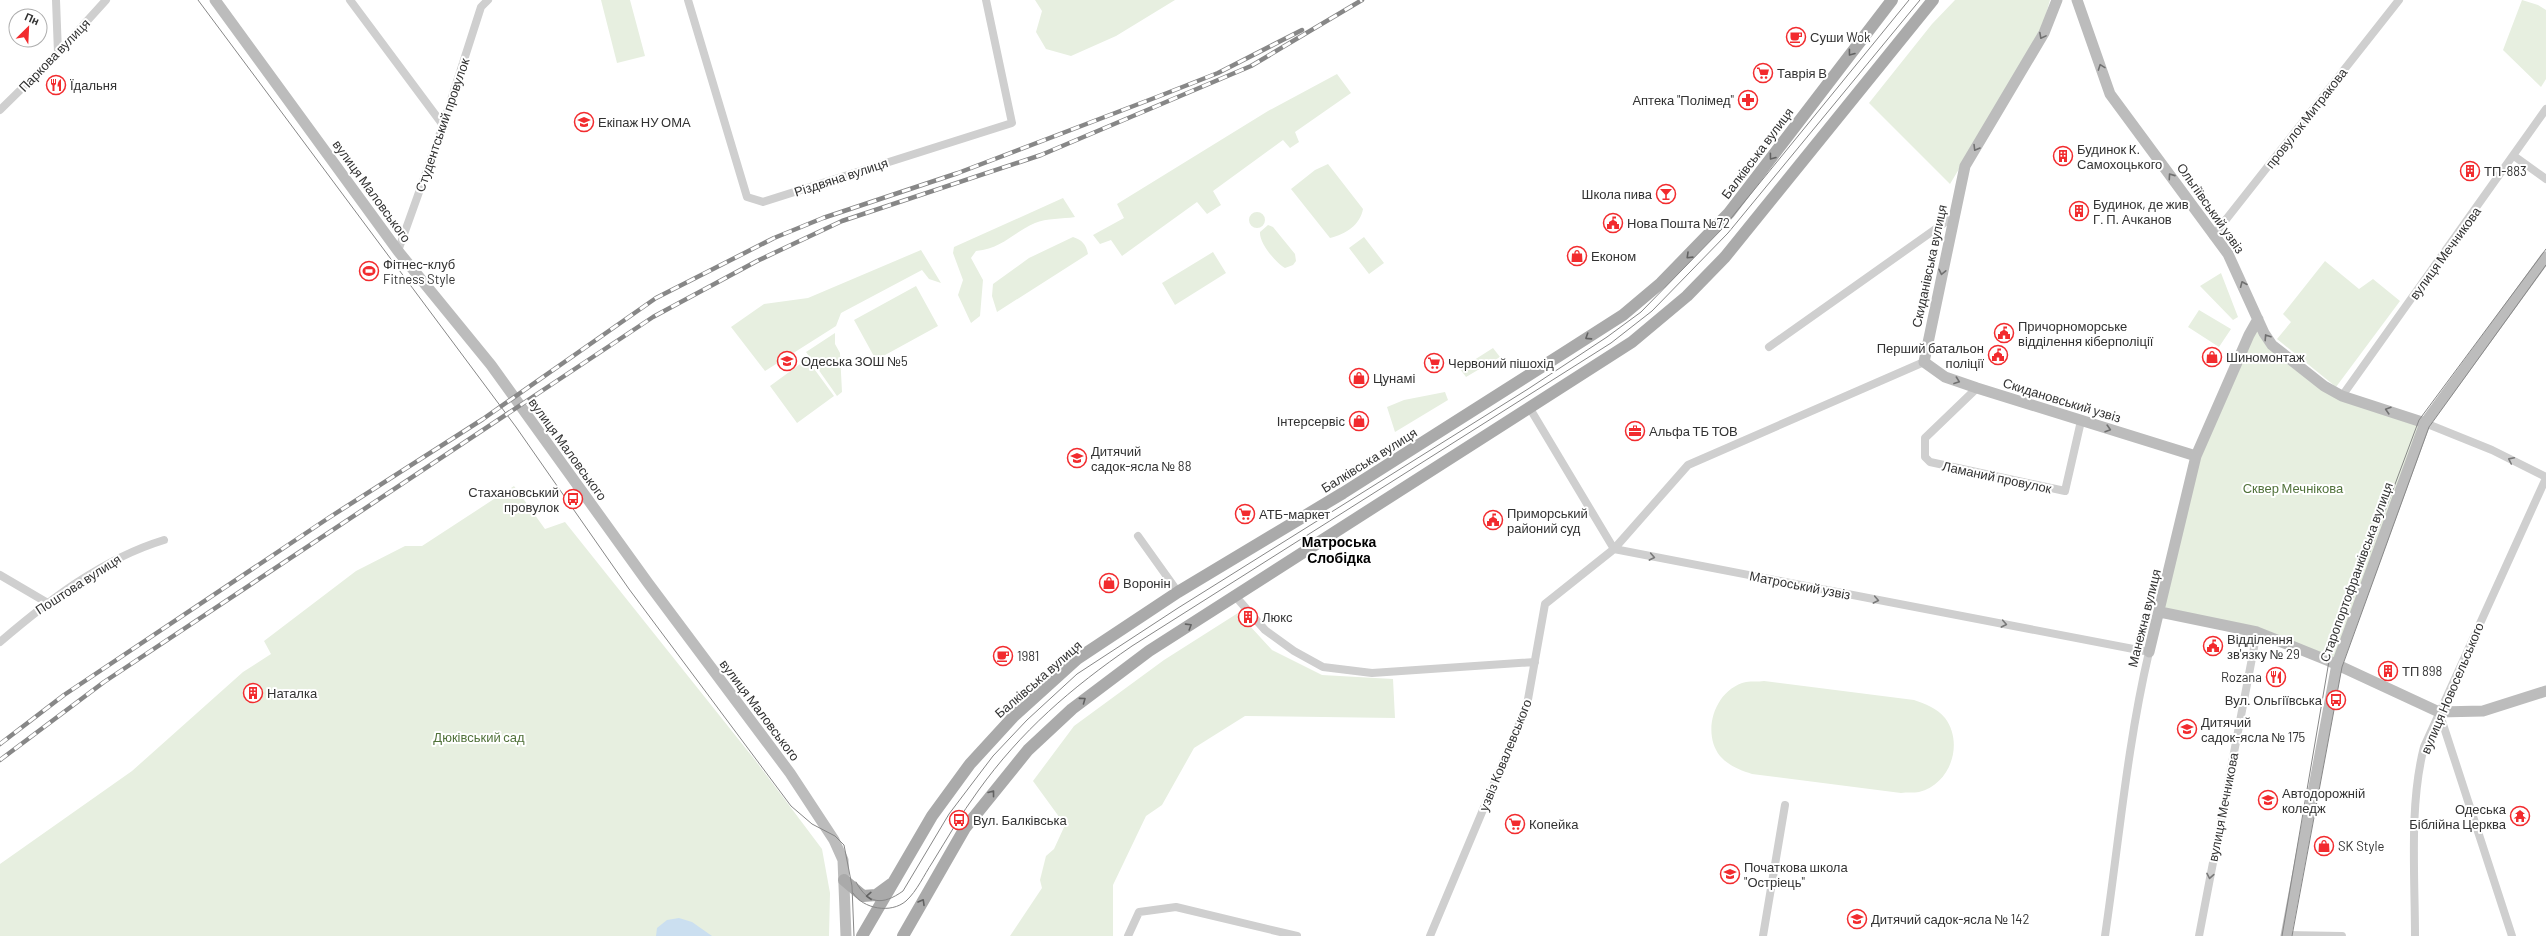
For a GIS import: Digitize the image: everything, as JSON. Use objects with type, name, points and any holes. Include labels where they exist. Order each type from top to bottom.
[{"type":"main road","name":"Балківська вулиця","points":[[862,936],[932,816],[970,764],[1014,716],[1077,659],[1178,592],[1343,494],[1623,315],[1661,283],[1729,213],[1892,0]]},
{"type":"main road","points":[[903,936],[965,828],[1028,750],[1072,709],[1143,656],[1632,342],[1692,290],[1725,257],[1932,0]]},
{"type":"main road","points":[[844,880],[863,896],[876,895],[895,881]]},
{"type":"street","points":[[56,0],[58,53]]},
{"type":"street","name":"Паркова вулиця","points":[[0,110],[58,53],[106,0]]},
{"type":"street","name":"вулиця Маловського","points":[[215,0],[398,251],[491,365],[648,583],[790,773],[838,847],[843,860],[846,936]]},
{"type":"street","points":[[350,0],[443,125]]},
{"type":"street","points":[[476,0],[481,7]]},
{"type":"street","name":"Студентський провулок","points":[[398,251],[443,125],[481,7],[488,0]]},
{"type":"street","name":"Різдвяна вулиця","points":[[688,0],[747,197],[763,202],[1012,123],[986,0]]},
{"type":"street","name":"Скиданівська вулиця","points":[[1924,362],[1965,166],[2044,33],[2057,0]]},
{"type":"street","name":"Ольгіївський узвіз","points":[[2077,0],[2110,94],[2213,236],[2228,254],[2268,339],[2283,355],[2324,386],[2342,396],[2425,423]]},
{"type":"street","name":"провулок Митракова","points":[[2213,236],[2399,0]]},
{"type":"street","name":"вулиця Мечникова","points":[[2342,396],[2546,109]]},
{"type":"street","points":[[2514,156],[2546,179]]},
{"type":"street","points":[[1769,347],[1954,216]]},
{"type":"street","name":"Старопортофранківська вулиця","points":[[2286,936],[2337,664],[2425,423],[2546,257]]},
{"type":"street","name":"Манежна вулиця","points":[[2105,936],[2119,820],[2140,694],[2196,456],[2249,335],[2258,319]]},
{"type":"street","points":[[1529,407],[1614,549],[1688,465],[1924,362]]},
{"type":"street","name":"Скидановський узвіз","points":[[1924,362],[1945,377],[1976,388],[2196,456]]},
{"type":"street","name":"Ламаний провулок","points":[[1976,388],[1925,438],[1925,457],[1930,462],[2065,491],[2081,421]]},
{"type":"street","points":[[2425,423],[2490,449],[2546,477]]},
{"type":"street","name":"вулиця Новосельського","points":[[2415,936],[2419,769],[2424,747],[2546,477]]},
{"type":"street","points":[[1138,536],[1178,592]]},
{"type":"street","name":"Поштова вулиця","points":[[0,642],[46,602],[126,553],[164,540]]},
{"type":"street","name":"Матроський узвіз","points":[[1614,549],[2149,652]]},
{"type":"street","name":"узвіз Ковалевського","points":[[1430,936],[1527,705],[1545,604],[1614,549]]},
{"type":"street","points":[[0,575],[46,602]]},
{"type":"street","points":[[1236,597],[1265,630],[1294,651],[1323,667],[1372,673],[1535,662]]},
{"type":"street","points":[[2160,612],[2257,632],[2337,664],[2439,712],[2483,711],[2546,691]]},
{"type":"street","name":"вулиця Мечникова","points":[[2199,936],[2257,632]]},
{"type":"street","points":[[2439,712],[2512,936]]},
{"type":"street","points":[[1763,936],[1785,805]]},
{"type":"street","points":[[1128,936],[1139,912],[1150,909],[1176,907],[1297,936]]},
{"type":"street","points":[[2286,936],[2342,936]]},
{"type":"green space","points":[[601,0],[630,0],[645,56],[617,63]]},
{"type":"green space","points":[[1035,0],[1175,0],[1116,36],[1071,56],[1046,49],[1036,32],[1042,11]]},
{"type":"green space","points":[[1955,0],[2050,0],[2041,32],[1950,184],[1869,103],[1932,24]]},
{"type":"green space","points":[[2522,0],[2538,5],[2546,10],[2546,79],[2541,87],[2503,50]]},
{"type":"green space","points":[[1337,74],[1351,93],[1295,132],[1299,142],[1290,148],[1283,140],[1213,191],[1221,205],[1207,214],[1197,202],[1122,256],[1111,240],[1100,244],[1093,235],[1124,218],[1117,204],[1268,111]]},
{"type":"green space","points":[[1328,164],[1363,209],[1359,220],[1351,228],[1330,238],[1291,189],[1315,170]]},
{"type":"green space","points":[[1063,198],[1075,217],[1039,221],[993,247],[976,251],[971,258],[983,280],[980,316],[971,323],[958,295],[963,280],[953,253],[954,247]]},
{"type":"green space","points":[[1254,212],[1260,212],[1265,217],[1263,226],[1260,228],[1254,228],[1249,223],[1249,217]]},
{"type":"green space","points":[[1268,225],[1273,227],[1295,254],[1296,261],[1293,265],[1285,268],[1265,247],[1260,236],[1260,232]]},
{"type":"green space","points":[[1073,237],[1083,243],[1088,254],[997,312],[992,296],[993,284],[1029,258]]},
{"type":"green space","points":[[1364,237],[1384,263],[1369,274],[1349,248]]},
{"type":"green space","points":[[921,250],[941,283],[929,279],[922,270],[841,313],[836,326],[765,371],[731,327],[764,304],[808,298]]},
{"type":"green space","points":[[1213,252],[1226,273],[1175,305],[1162,283]]},
{"type":"green space","points":[[2325,261],[2359,289],[2373,279],[2400,301],[2336,387],[2277,339],[2291,322],[2283,314]]},
{"type":"green space","points":[[2221,273],[2238,317],[2233,320],[2200,286]]},
{"type":"green space","points":[[916,286],[938,326],[876,360],[854,320]]},
{"type":"green space","points":[[2199,310],[2231,329],[2219,347],[2188,327]]},
{"type":"green space","name":"Сквер Мечнікова","points":[[2258,319],[2264,333],[2324,386],[2425,423],[2337,664],[2257,632],[2160,612],[2196,456]]},
{"type":"green space","points":[[835,333],[835,344],[840,353],[842,392],[837,396],[806,352]]},
{"type":"green space","points":[[1493,348],[1500,357],[1466,377],[1460,369]]},
{"type":"green space","points":[[807,359],[834,396],[797,423],[770,386]]},
{"type":"green space","points":[[1445,392],[1448,400],[1395,432],[1387,407],[1404,400]]},
{"type":"green space","name":"Дюківський сад","points":[[514,486],[545,529],[565,522],[755,760],[822,849],[830,893],[829,936],[0,936],[0,864],[132,771],[243,672],[271,654],[264,641],[356,571],[405,546],[422,546]]},
{"type":"green space","points":[[1238,613],[1272,650],[1322,675],[1393,679],[1395,718],[1245,716],[1194,748],[1162,805],[1146,816],[1113,885],[1113,936],[1010,936],[1042,888],[1040,880],[1046,856],[1054,849],[1065,825],[1033,781],[1074,726],[1164,660]]},
{"type":"green space","points":[[1764,681],[1914,700],[1935,709],[1945,718],[1951,728],[1953,739],[1954,750],[1946,772],[1939,781],[1930,788],[1919,792],[1901,793],[1752,774],[1731,765],[1720,756],[1714,746],[1712,724],[1714,713],[1719,702],[1726,693],[1735,686],[1746,682]]},
{"type":"water","points":[[679,918],[692,922],[712,936],[656,936],[657,928],[667,920]]},
{"type":"tram line","points":[[198,0],[516,427],[629,589],[791,806],[812,824],[835,836],[844,845],[852,886],[854,936]]},
{"type":"tram line","points":[[856,882],[865,895],[876,900],[882,901],[903,891],[949,814],[993,756],[1027,720],[1077,674],[1178,608],[1528,389],[1607,337],[1641,312],[1723,228],[1909,0]]},
{"type":"tram line","points":[[853,893],[863,903],[878,908],[893,907],[906,901],[917,888],[954,827],[994,769],[1048,712],[1088,678],[1132,646],[1611,343],[1652,311],[1728,233],[1920,0]]},
{"type":"tram line","points":[[2282,936],[2329,661],[2419,420],[2546,249]]},
{"type":"tram line","points":[[2292,936],[2342,667],[2429,427],[2546,265]]},
{"type":"railway","points":[[0,760],[104,682],[653,317],[757,261],[842,221],[1041,155],[1251,66],[1362,0]]},
{"type":"railway","points":[[0,744],[64,695],[330,517],[483,419],[656,298],[774,238],[823,218],[958,173],[1218,73],[1302,30]]},
{"type":"place","name":"Суши Wok","points":[[1796,37]]},
{"type":"place","name":"Таврія В","points":[[1763,73]]},
{"type":"place","name":"Їдальня","points":[[56,85]]},
{"type":"place","name":"Аптека \"Полімед\"","points":[[1748,100]]},
{"type":"place","name":"Екіпаж НУ ОМА","points":[[584,122]]},
{"type":"place","name":"Будинок К. Самохоцького","points":[[2063,156]]},
{"type":"place","name":"ТП-883","points":[[2470,171]]},
{"type":"place","name":"Школа пива","points":[[1666,194]]},
{"type":"place","name":"Будинок, де жив Г. П. Ачканов","points":[[2079,211]]},
{"type":"place","name":"Нова Пошта №72","points":[[1613,223]]},
{"type":"place","name":"Економ","points":[[1577,256]]},
{"type":"place","name":"Фітнес-клуб Fitness Style","points":[[369,271]]},
{"type":"place","name":"Причорноморське відділення кіберполіції","points":[[2004,333]]},
{"type":"place","name":"Перший батальон поліції","points":[[1998,355]]},
{"type":"place","name":"Шиномонтаж","points":[[2212,357]]},
{"type":"place","name":"Одеська ЗОШ №5","points":[[787,361]]},
{"type":"place","name":"Червоний пішохід","points":[[1434,363]]},
{"type":"place","name":"Цунамі","points":[[1359,378]]},
{"type":"place","name":"Інтерсервіс","points":[[1359,421]]},
{"type":"place","name":"Альфа ТБ ТОВ","points":[[1635,431]]},
{"type":"place","name":"Дитячий садок-ясла № 88","points":[[1077,458]]},
{"type":"place","name":"Стахановський провулок","points":[[573,499]]},
{"type":"place","name":"АТБ-маркет","points":[[1245,514]]},
{"type":"place","name":"Приморський районий суд","points":[[1493,520]]},
{"type":"place","name":"Воронін","points":[[1109,583]]},
{"type":"place","name":"Люкс","points":[[1248,617]]},
{"type":"place","name":"Відділення зв'язку № 29","points":[[2213,646]]},
{"type":"place","name":"1981","points":[[1003,656]]},
{"type":"place","name":"ТП 898","points":[[2388,671]]},
{"type":"place","name":"Rozana","points":[[2276,677]]},
{"type":"place","name":"Наталка","points":[[253,693]]},
{"type":"place","name":"Вул. Ольгіївська","points":[[2336,700]]},
{"type":"place","name":"Дитячий садок-ясла № 175","points":[[2187,729]]},
{"type":"place","name":"Автодорожній коледж","points":[[2268,800]]},
{"type":"place","name":"Одеська Біблійна Церква","points":[[2520,816]]},
{"type":"place","name":"Вул. Балківська","points":[[959,820]]},
{"type":"place","name":"Копейка","points":[[1515,824]]},
{"type":"place","name":"SK Style","points":[[2324,846]]},
{"type":"place","name":"Початкова школа \"Остріець\"","points":[[1730,874]]},
{"type":"place","name":"Дитячий садок-ясла № 142","points":[[1857,919]]},
{"type":"district","name":"Матроська Слобідка","points":[[1339,550]]}]
